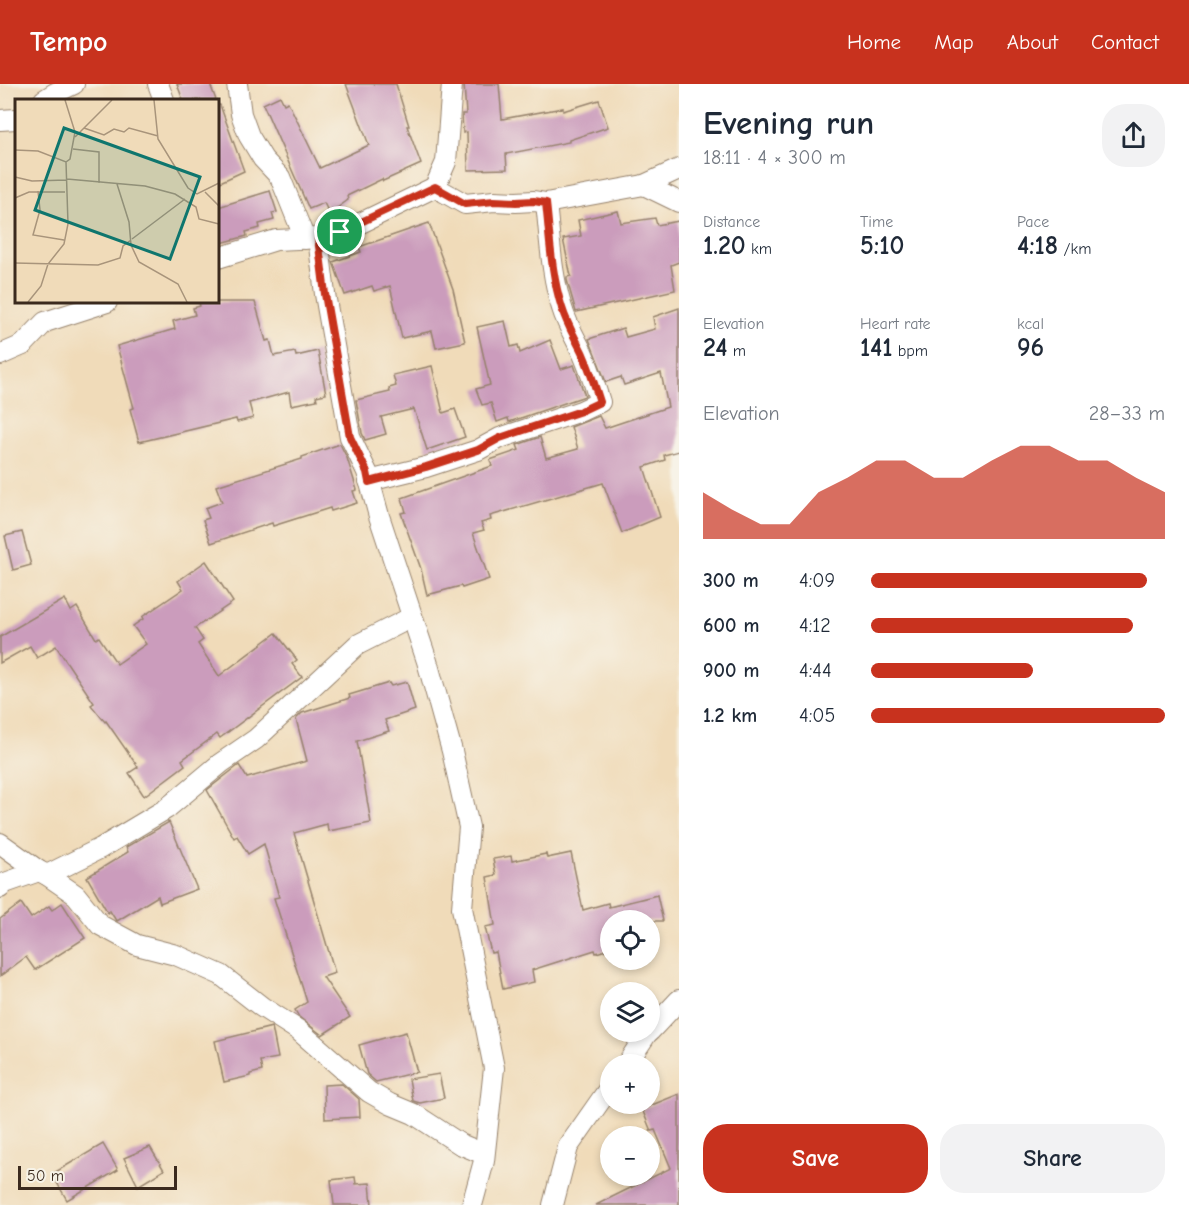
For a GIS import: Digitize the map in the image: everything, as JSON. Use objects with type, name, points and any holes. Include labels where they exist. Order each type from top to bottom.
[{"type":"street","points":[[46,99],[74,84]]},
{"type":"street","points":[[158,84],[164,99]]},
{"type":"street","points":[[237,84],[241,114],[249,136],[263,159],[280,177],[311,239],[325,294],[350,437],[367,472],[379,516],[427,661],[452,751],[469,827],[462,908],[494,1068],[484,1154],[472,1205]]},
{"type":"street","points":[[219,258],[276,240],[311,239],[340,232],[435,187],[446,162],[452,84]]},
{"type":"street","points":[[0,120],[15,119]]},
{"type":"street","points":[[435,187],[465,204],[494,201],[546,203],[644,185],[679,169]]},
{"type":"street","points":[[644,185],[679,202]]},
{"type":"street","points":[[369,482],[478,450],[500,438],[572,414],[600,402],[592,376],[583,353],[570,330],[558,294],[546,203]]},
{"type":"street","points":[[0,355],[23,345],[45,322],[104,303]]},
{"type":"street","points":[[0,888],[5,883],[43,873],[102,848],[166,809],[221,763],[256,739],[357,645],[412,617]]},
{"type":"street","points":[[0,843],[76,895],[100,925],[137,945],[176,955],[221,975],[262,1007],[298,1030],[369,1092],[414,1114],[460,1144],[484,1154]]},
{"type":"street","points":[[660,1020],[679,1000]]},
{"type":"street","points":[[553,1205],[568,1147],[600,1102]]},
{"type":"building","points":[[177,84],[210,84],[216,99],[183,99]]},
{"type":"building","points":[[346,84],[396,84],[409,126],[407,126],[421,164],[347,196],[348,200],[337,208],[328,211],[324,203],[309,209],[263,104],[280,96],[284,104],[288,102],[320,168],[369,145]]},
{"type":"building","points":[[464,84],[499,84],[502,119],[563,108],[563,111],[599,100],[608,127],[569,140],[569,142],[506,154],[507,169],[468,170],[467,132],[463,133],[462,114],[466,114]]},
{"type":"building","points":[[219,105],[220,105],[244,171],[219,183]]},
{"type":"building","points":[[270,191],[277,212],[272,213],[274,220],[259,224],[260,228],[246,232],[247,236],[221,243],[219,207]]},
{"type":"building","points":[[618,211],[621,223],[655,218],[657,225],[679,221],[679,262],[671,265],[675,290],[576,312],[567,280],[567,277],[571,276],[563,239],[581,236],[578,220]]},
{"type":"building","points":[[429,223],[453,289],[465,342],[436,348],[432,331],[402,338],[390,286],[374,291],[372,286],[345,295],[333,262],[361,252],[359,247]]},
{"type":"building","points":[[255,302],[266,341],[270,340],[274,356],[295,352],[296,356],[318,351],[326,394],[316,396],[317,400],[291,405],[289,392],[249,403],[253,418],[237,422],[236,419],[139,442],[130,409],[134,408],[117,346],[175,329],[173,321],[195,315],[193,308],[200,306],[199,303]]},
{"type":"building","points":[[679,308],[679,451],[664,455],[665,460],[644,467],[660,517],[622,533],[603,483],[490,516],[491,520],[481,523],[484,530],[473,533],[489,579],[462,588],[461,586],[427,595],[421,569],[401,513],[406,512],[402,498],[492,466],[490,460],[519,450],[517,445],[540,437],[546,458],[578,449],[571,427],[599,416],[605,428],[668,407],[661,373],[624,385],[621,377],[606,382],[589,339],[623,328],[626,337],[655,329],[653,317]]},
{"type":"building","points":[[505,321],[511,347],[518,345],[520,353],[550,340],[561,369],[574,365],[585,396],[509,422],[508,418],[497,422],[491,403],[482,405],[476,389],[490,385],[477,327]]},
{"type":"building","points":[[432,366],[443,413],[455,409],[465,437],[427,450],[414,409],[381,417],[386,434],[365,440],[356,400],[390,392],[389,388],[396,386],[393,375]]},
{"type":"building","points":[[340,444],[357,490],[353,491],[357,503],[331,511],[330,508],[273,526],[272,523],[211,543],[203,520],[209,518],[205,508],[222,502],[216,486],[302,459],[302,457]]},
{"type":"building","points":[[22,532],[31,565],[13,570],[5,536]]},
{"type":"building","points":[[206,561],[233,602],[195,628],[203,640],[198,644],[219,676],[276,633],[297,660],[292,664],[302,677],[220,738],[217,734],[182,760],[185,765],[144,796],[129,773],[138,767],[106,721],[91,705],[94,703],[56,646],[37,658],[30,646],[0,663],[0,637],[65,599],[71,611],[77,607],[96,639],[99,637],[117,664],[146,644],[133,626],[143,619],[142,617],[183,589],[178,581]]},
{"type":"building","points":[[407,682],[415,710],[385,720],[389,731],[357,741],[371,823],[328,831],[327,824],[294,833],[335,973],[323,977],[350,1017],[322,1035],[299,1017],[295,1010],[307,1002],[274,898],[279,897],[264,844],[248,854],[237,836],[234,838],[207,790],[239,765],[247,778],[307,761],[296,719],[302,713],[389,683],[391,686]]},
{"type":"building","points":[[169,822],[197,889],[160,903],[158,896],[117,921],[110,911],[108,913],[87,877],[128,852],[126,847]]},
{"type":"building","points":[[571,853],[583,910],[608,903],[609,907],[657,895],[663,921],[660,921],[660,910],[600,910],[600,952],[596,953],[595,950],[532,970],[534,982],[503,989],[496,952],[491,953],[485,927],[495,925],[487,877],[496,875],[493,859],[511,856],[512,861],[546,854],[547,858]]},
{"type":"building","points":[[21,903],[31,918],[49,906],[52,910],[62,903],[85,938],[35,970],[26,957],[0,976],[0,919]]},
{"type":"building","points":[[272,1027],[278,1058],[260,1061],[262,1071],[224,1082],[215,1041]]},
{"type":"building","points":[[406,1032],[417,1072],[376,1082],[367,1074],[359,1045]]},
{"type":"building","points":[[439,1074],[444,1098],[420,1103],[413,1101],[409,1079]]},
{"type":"building","points":[[342,1084],[359,1099],[360,1117],[325,1119],[324,1085]]},
{"type":"building","points":[[679,1094],[679,1205],[596,1205],[635,1186],[660,1186],[660,1173],[671,1168],[660,1142],[660,1126],[649,1126],[644,1114],[660,1114],[660,1102]]},
{"type":"building","points":[[103,1144],[118,1170],[67,1200],[52,1174]]},
{"type":"building","points":[[150,1147],[164,1170],[138,1186],[124,1158]]},
{"type":"building","points":[[355,1177],[356,1184],[370,1183],[372,1205],[334,1205],[331,1180]]},
{"type":"route","points":[[435,187],[465,204],[494,201],[546,203],[558,294],[570,330],[583,353],[592,376],[600,402],[581,411],[500,438],[478,450],[369,482],[367,472],[350,437],[325,294],[318,238],[340,232],[435,187]]}]
